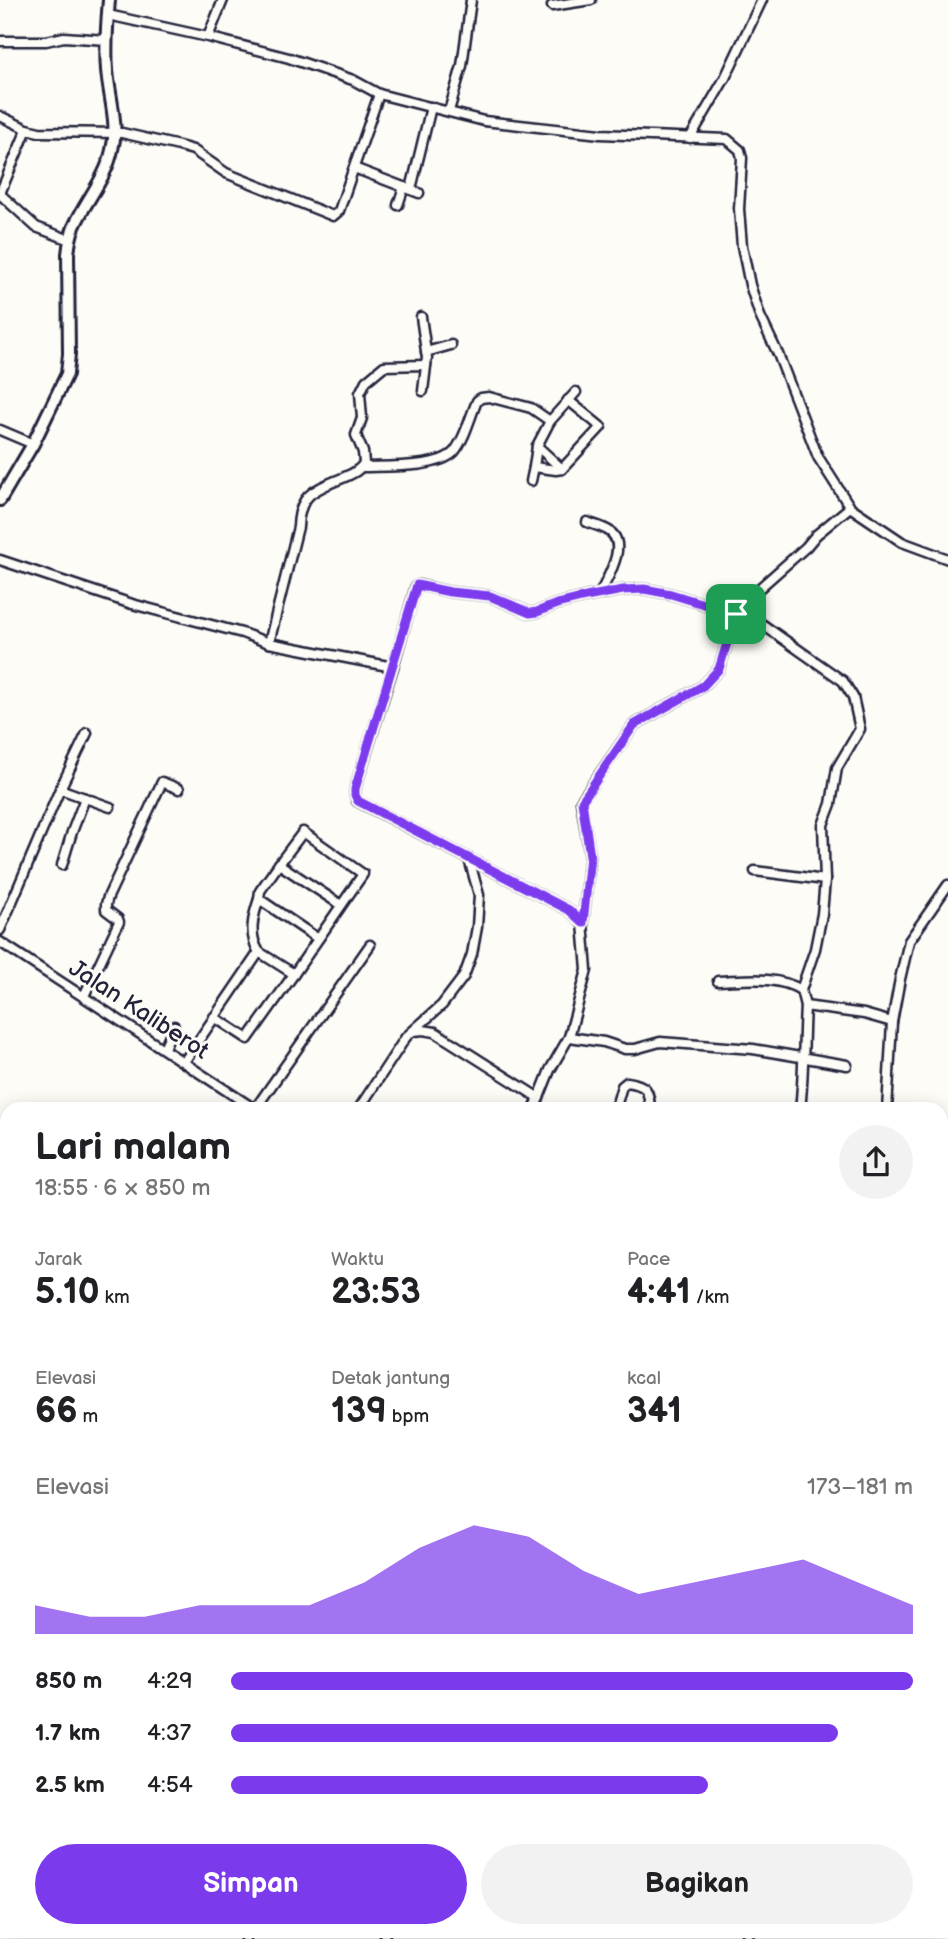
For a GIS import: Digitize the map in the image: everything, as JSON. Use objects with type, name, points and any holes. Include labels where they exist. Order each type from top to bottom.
[{"type":"main road","points":[[0,500],[33,444],[67,374],[70,240],[73,229],[110,159],[114,133],[106,40],[109,0]]},
{"type":"street","points":[[208,37],[223,0]]},
{"type":"street","points":[[449,111],[462,66],[471,0]]},
{"type":"street","points":[[552,6],[591,0]]},
{"type":"street","points":[[690,138],[725,78],[762,0]]},
{"type":"street","points":[[108,15],[289,58],[353,80],[379,94],[484,121],[600,134],[727,139],[740,150],[743,167],[738,209],[750,285],[818,457],[850,507],[902,542],[948,559]]},
{"type":"street","points":[[0,41],[46,41],[64,37],[106,40]]},
{"type":"street","points":[[0,116],[39,132],[114,133],[193,150],[226,173],[331,216],[340,211],[379,94]]},
{"type":"street","points":[[398,205],[408,186],[431,107]]},
{"type":"street","points":[[27,129],[1,195],[36,227],[70,240]]},
{"type":"street","points":[[354,169],[408,186],[419,193]]},
{"type":"street","points":[[421,317],[426,352],[424,391]]},
{"type":"street","points":[[426,352],[451,345]]},
{"type":"street","points":[[362,467],[365,457],[356,435],[362,418],[362,386],[384,366],[426,365]]},
{"type":"street","points":[[531,481],[537,446],[550,421],[576,391]]},
{"type":"street","points":[[269,643],[298,527],[298,512],[304,500],[314,491],[362,467],[421,464],[446,457],[455,450],[477,401],[481,398],[489,397],[531,408],[550,421]]},
{"type":"street","points":[[534,467],[562,469],[601,427],[568,400]]},
{"type":"street","points":[[0,430],[33,444]]},
{"type":"street","points":[[537,446],[562,469]]},
{"type":"street","points":[[537,1102],[550,1070],[569,1037],[587,970],[583,923],[590,856],[582,801],[634,725],[703,686],[712,678],[719,669],[738,611],[745,601],[850,507]]},
{"type":"street","points":[[587,522],[610,531],[618,543],[600,594]]},
{"type":"street","points":[[0,560],[132,604],[242,633],[269,643],[393,667]]},
{"type":"street","points":[[583,923],[569,910],[358,801],[355,795],[417,585],[490,596],[530,613],[600,594],[644,589],[671,594],[738,611],[836,675],[849,689],[860,729],[837,768],[831,803],[823,825],[825,880],[822,914],[815,949],[801,990],[805,1006],[801,1102]]},
{"type":"street","points":[[0,930],[87,733]]},
{"type":"street","points":[[84,996],[119,922],[106,910],[108,897],[162,782],[179,789]]},
{"type":"street","points":[[60,789],[110,807]]},
{"type":"street","points":[[62,865],[85,798]]},
{"type":"street","points":[[214,1017],[248,1039],[295,974],[363,874],[303,832],[260,891],[252,925],[255,945],[259,952],[295,974]]},
{"type":"street","points":[[363,1102],[406,1037],[442,1005],[464,976],[477,927],[479,895],[469,859]]},
{"type":"street","points":[[279,864],[341,905]]},
{"type":"street","points":[[755,871],[825,880]]},
{"type":"street","points":[[887,1102],[892,1022],[909,941],[948,885]]},
{"type":"street","points":[[259,899],[317,938]]},
{"type":"street","name":"Jalan Kaliberot","points":[[0,942],[244,1102]]},
{"type":"street","points":[[260,1102],[370,945]]},
{"type":"street","points":[[184,1062],[259,952]]},
{"type":"street","points":[[718,981],[768,979],[801,990]]},
{"type":"street","points":[[805,1006],[864,1014],[892,1022]]},
{"type":"street","points":[[164,1048],[174,1026]]},
{"type":"street","points":[[414,1031],[435,1032],[539,1098]]},
{"type":"street","points":[[569,1037],[604,1042],[625,1049],[660,1042],[753,1049],[846,1065]]},
{"type":"street","points":[[617,1102],[622,1086],[627,1082],[643,1085],[649,1102]]},
{"type":"route","points":[[417,585],[490,596],[530,613],[586,597],[644,589],[671,594],[736,614],[719,669],[712,678],[703,686],[634,725],[582,801],[590,856],[583,923],[569,910],[358,801],[355,795],[417,585]]}]
